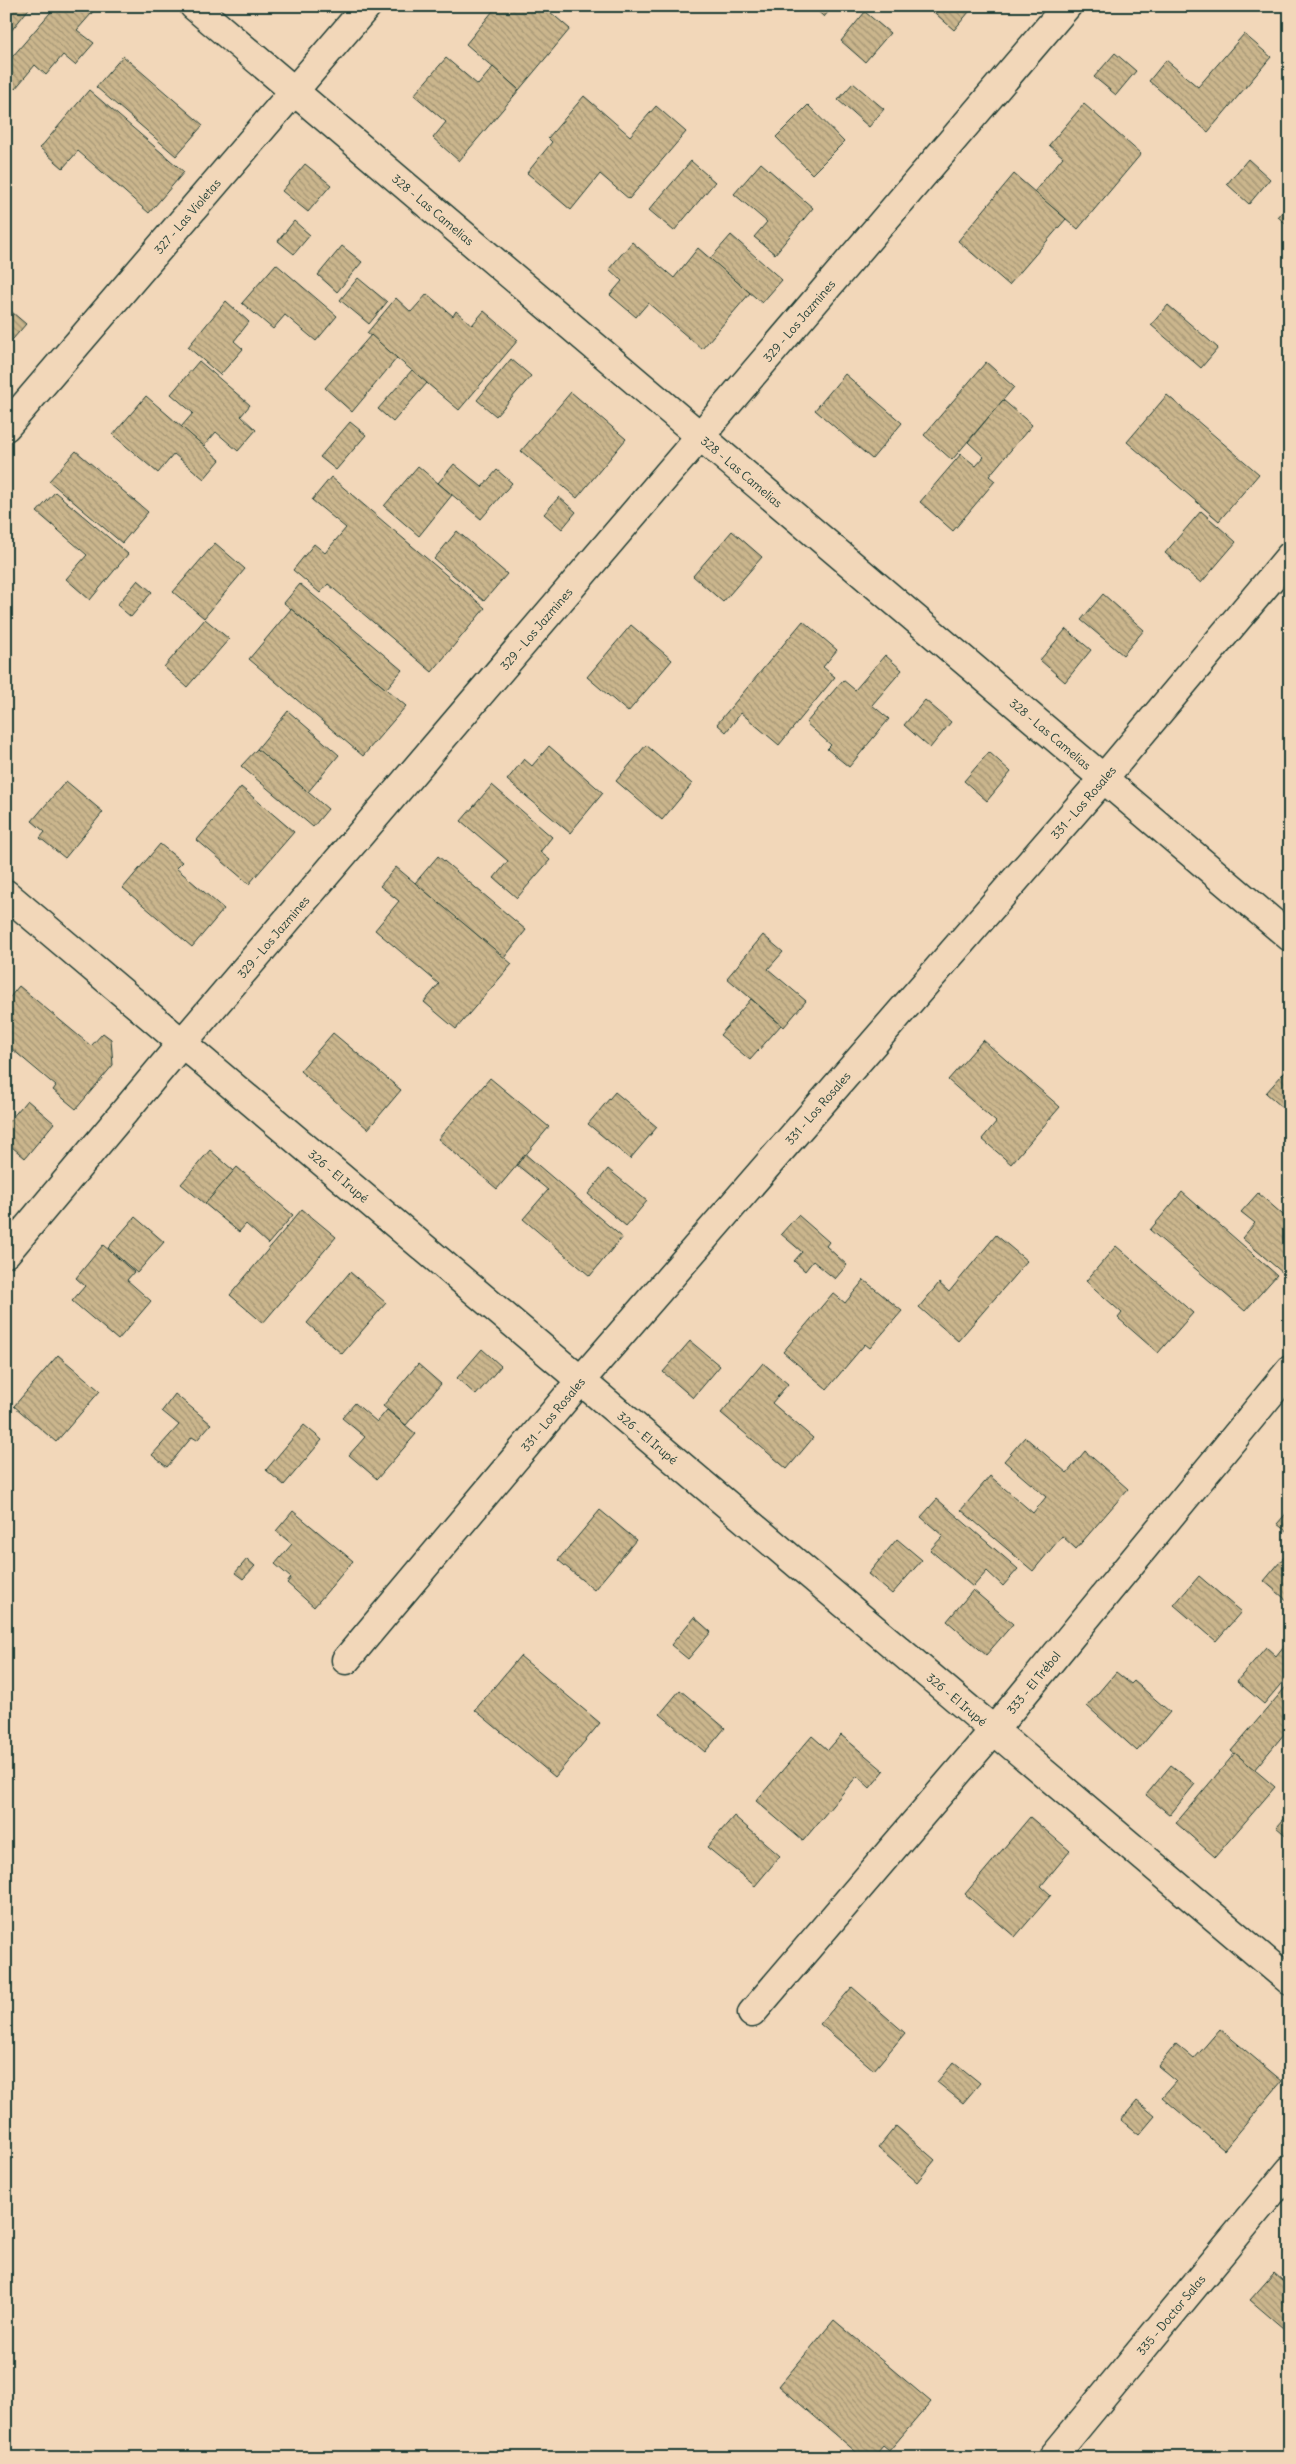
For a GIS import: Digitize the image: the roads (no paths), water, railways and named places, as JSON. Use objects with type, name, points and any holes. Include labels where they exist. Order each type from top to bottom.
[{"type":"street","name":"328 - Las Camelias","points":[[194,6],[1290,937]]},
{"type":"street","name":"327 - Las Violetas","points":[[6,427],[367,6]]},
{"type":"street","name":"329 - Los Jazmines","points":[[6,1253],[182,1042],[701,437],[1067,6]]},
{"type":"street","name":"331 - Los Rosales","points":[[346,1660],[581,1380],[1103,779],[1290,556]]},
{"type":"street","name":"326 - El Irupé","points":[[6,894],[1290,1981]]},
{"type":"street","name":"333 - El Trébol","points":[[752,2013],[994,1730],[1290,1370]]},
{"type":"street","name":"335 - Doctor Salas","points":[[1052,2458],[1290,2170]]}]
